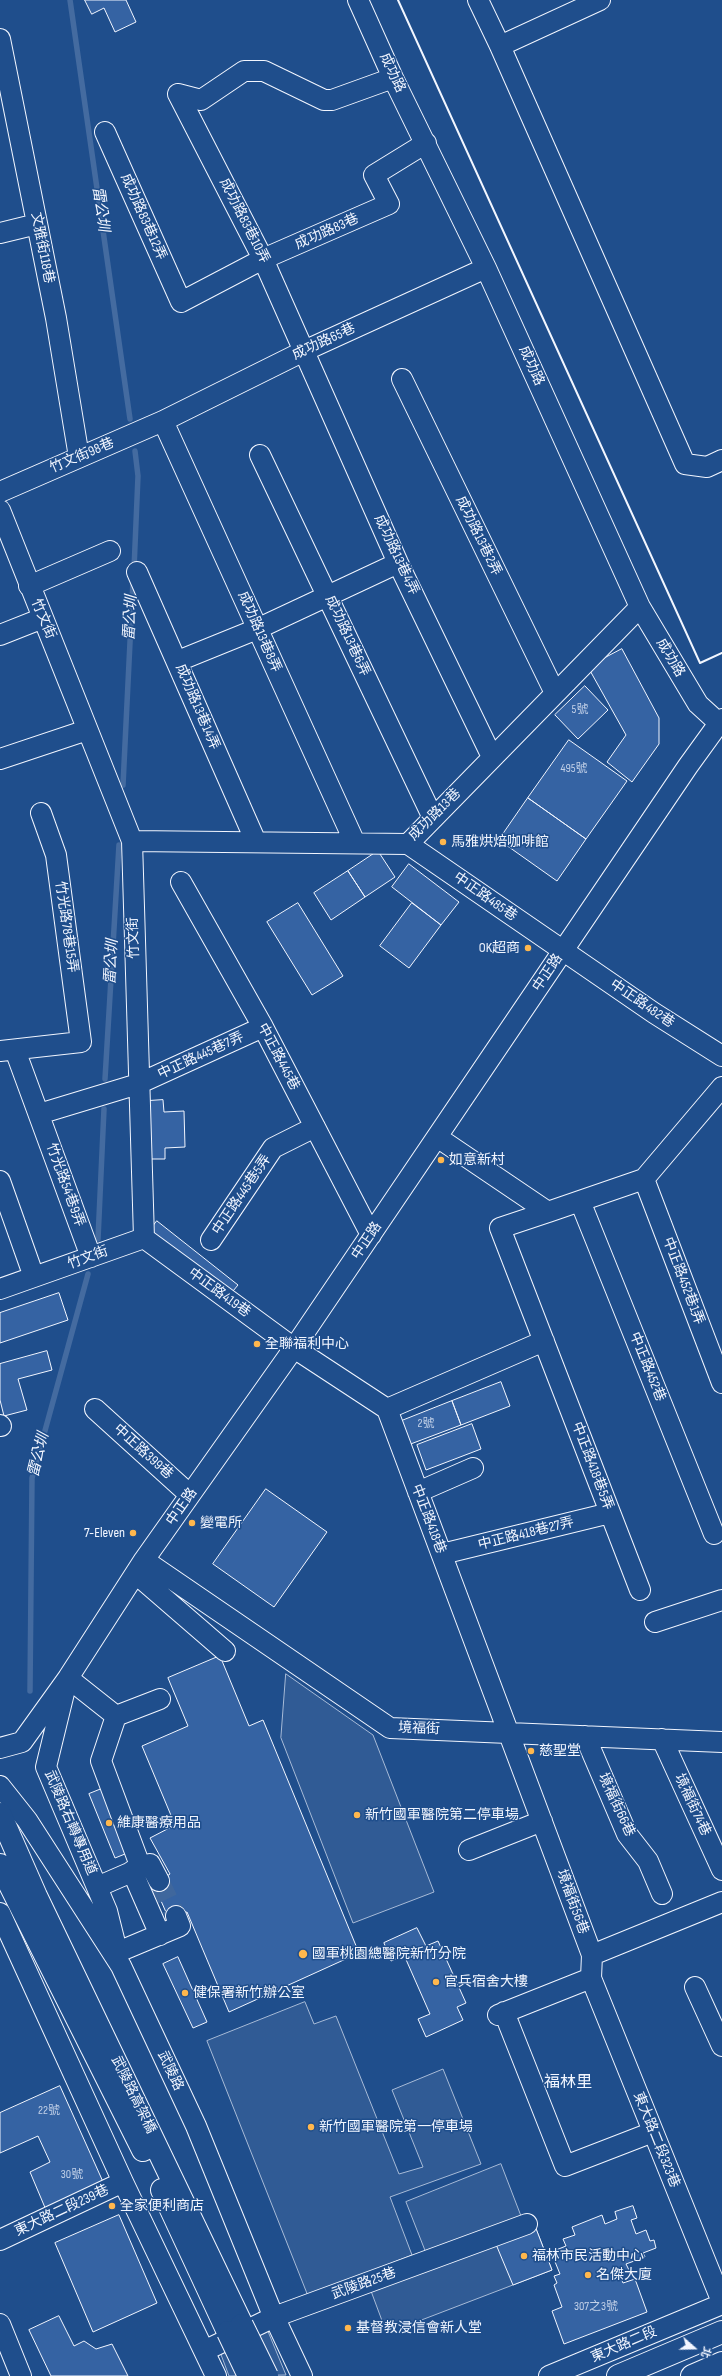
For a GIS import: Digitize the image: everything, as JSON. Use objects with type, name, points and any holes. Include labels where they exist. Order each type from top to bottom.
[{"type":"main road","name":"武陵路高架橋","points":[[0,1814],[36,1896],[235,2328],[249,2376]]},
{"type":"main road","name":"武陵路高架橋","points":[[0,1865],[138,2140],[235,2328],[267,2376]]},
{"type":"main road","name":"東大路二段","points":[[618,2376],[722,2332]]},
{"type":"main road","points":[[692,2376],[722,2363]]},
{"type":"street","name":"成功路","points":[[358,0],[393,78],[486,268],[640,607],[698,704],[721,722]]},
{"type":"street","points":[[478,0],[500,46],[685,464],[707,467],[722,460]]},
{"type":"street","points":[[500,46],[600,0]]},
{"type":"street","name":"文雅街118巷","points":[[0,40],[37,224],[80,457]]},
{"type":"street","name":"成功路83巷10弄","points":[[304,351],[263,259],[178,94],[201,100],[244,71],[264,71],[324,100],[332,100],[393,78]]},
{"type":"street","name":"成功路83巷12弄","points":[[105,132],[181,302]]},
{"type":"street","name":"成功路83巷","points":[[181,302],[263,259],[389,204],[374,175],[426,143]]},
{"type":"street","points":[[0,233],[37,224]]},
{"type":"street","name":"成功路65巷","points":[[163,421],[304,351],[486,268]]},
{"type":"street","name":"成功路13巷4弄","points":[[304,351],[398,563],[492,757]]},
{"type":"street","name":"成功路13巷2弄","points":[[402,379],[555,693]]},
{"type":"street","name":"竹文街98巷","points":[[0,492],[163,421]]},
{"type":"street","name":"成功路13巷8弄","points":[[163,421],[355,843]]},
{"type":"street","name":"成功路13巷6弄","points":[[260,455],[433,818]]},
{"type":"street","name":"竹文街","points":[[0,510],[8,554],[29,586],[43,618],[132,841],[138,1084],[144,1238],[2,1287]]},
{"type":"street","points":[[29,586],[110,551]]},
{"type":"street","points":[[178,661],[257,629],[398,563]]},
{"type":"street","name":"成功路13巷14弄","points":[[137,572],[178,661],[256,842]]},
{"type":"street","name":"成功路13巷","points":[[132,841],[408,844],[640,607]]},
{"type":"street","points":[[0,635],[43,618]]},
{"type":"street","name":"中正路","points":[[0,1748],[22,1742],[68,1678],[140,1567],[294,1348],[563,951],[721,722]]},
{"type":"street","points":[[0,759],[87,730]]},
{"type":"street","name":"竹光路78巷15弄","points":[[8,1051],[81,1042],[56,855],[41,813]]},
{"type":"street","name":"中正路485巷","points":[[408,844],[563,951]]},
{"type":"street","name":"中正路445巷","points":[[181,882],[263,1028],[371,1234]]},
{"type":"street","name":"中正路482巷","points":[[563,951],[654,1014],[722,1056]]},
{"type":"street","name":"中正路445巷7弄","points":[[138,1084],[263,1028]]},
{"type":"street","name":"竹光路54巷9弄","points":[[8,1051],[38,1114],[90,1257]]},
{"type":"street","points":[[38,1114],[138,1084]]},
{"type":"street","points":[[437,1137],[548,1212],[644,1179],[722,1087]]},
{"type":"street","name":"中正路445巷5弄","points":[[211,1240],[273,1148],[315,1127]]},
{"type":"street","name":"中正路452巷1弄","points":[[644,1179],[722,1383]]},
{"type":"street","points":[[0,1181],[34,1277]]},
{"type":"street","name":"中正路452巷","points":[[580,1201],[714,1534]]},
{"type":"street","name":"中正路418巷5弄","points":[[548,1212],[500,1228],[640,1590]]},
{"type":"street","name":"中正路419巷","points":[[144,1238],[294,1348]]},
{"type":"street","points":[[294,1348],[387,1409],[544,1341]]},
{"type":"street","name":"中正路399巷","points":[[95,1409],[190,1495]]},
{"type":"street","name":"中正路418巷","points":[[387,1409],[509,1733]]},
{"type":"street","points":[[418,1492],[473,1468]]},
{"type":"street","name":"中正路418巷27弄","points":[[442,1554],[610,1513]]},
{"type":"street","points":[[140,1567],[225,1651]]},
{"type":"street","name":"境福街","points":[[140,1567],[390,1728],[722,1742]]},
{"type":"street","points":[[655,1622],[722,1600]]},
{"type":"street","points":[[68,1678],[116,1716]]},
{"type":"street","name":"武陵路右轉專用道","points":[[68,1678],[46,1767],[107,1911],[119,1959]]},
{"type":"street","points":[[116,1716],[160,1699]]},
{"type":"street","points":[[116,1716],[101,1760],[136,1870],[160,1935]]},
{"type":"street","name":"境福街56巷","points":[[509,1733],[592,1955],[591,1978]]},
{"type":"street","name":"境福街66巷","points":[[585,1736],[627,1834],[648,1861],[662,1894]]},
{"type":"street","name":"境福街74巷","points":[[662,1739],[722,1870]]},
{"type":"street","name":"武陵路","points":[[0,1786],[27,1820],[119,1959],[196,2126],[274,2317],[302,2376]]},
{"type":"street","points":[[470,1850],[542,1821]]},
{"type":"street","points":[[97,1886],[150,1864],[159,1881]]},
{"type":"street","points":[[592,1955],[722,1902]]},
{"type":"street","points":[[0,1912],[123,2182],[216,2376]]},
{"type":"street","points":[[119,1959],[160,1935],[180,1926],[176,1916]]},
{"type":"street","points":[[591,1978],[501,2013],[565,2166],[653,2132]]},
{"type":"street","name":"東大路二段323巷","points":[[591,1978],[722,2303]]},
{"type":"street","points":[[695,1987],[722,2046]]},
{"type":"street","name":"東大路二段239巷","points":[[0,2240],[123,2182]]},
{"type":"street","name":"武陵路25巷","points":[[204,2351],[274,2317],[527,2224]]},
{"type":"street","name":"東大路二段","points":[[548,2376],[722,2303]]},
{"type":"street","points":[[0,2324],[22,2376]]},
{"type":"shaded area","name":"新竹國軍醫院第二停車場","points":[[286,1674],[373,1735],[434,1892],[353,1923],[281,1738]]},
{"type":"shaded area","name":"新竹國軍醫院第一停車場","points":[[305,2002],[314,2024],[336,2016],[399,2174],[423,2167],[392,2090],[443,2069],[481,2164],[390,2197],[412,2255],[308,2296],[207,2041]]},
{"type":"shaded area","points":[[501,2164],[521,2216],[426,2253],[406,2202]]},
{"type":"shaded area","points":[[535,2226],[552,2270],[411,2324],[384,2326],[371,2291]]},
{"type":"shaded area","points":[[267,2329],[286,2375],[229,2376],[220,2352]]},
{"type":"building","points":[[85,0],[126,0],[136,22],[115,32],[104,8],[92,14]]},
{"type":"building","points":[[622,649],[659,718],[659,744],[632,782],[607,762],[626,735],[588,667]]},
{"type":"building","points":[[585,686],[608,710],[578,739],[555,715]]},
{"type":"building","points":[[569,740],[627,781],[586,839],[528,798]]},
{"type":"building","points":[[528,798],[586,839],[557,881],[499,840]]},
{"type":"building","points":[[378,851],[395,877],[365,897],[348,871]]},
{"type":"building","points":[[409,864],[459,902],[441,925],[392,887]]},
{"type":"building","points":[[348,871],[365,897],[331,920],[314,893]]},
{"type":"building","points":[[298,903],[343,976],[312,995],[267,922]]},
{"type":"building","points":[[412,903],[441,925],[409,968],[380,946]]},
{"type":"building","points":[[163,1100],[164,1112],[184,1111],[185,1147],[165,1148],[165,1159],[150,1159],[148,1101]]},
{"type":"building","points":[[157,1221],[238,1285],[228,1297],[148,1233]]},
{"type":"building","points":[[59,1293],[68,1320],[0,1343],[0,1313]]},
{"type":"building","points":[[47,1351],[52,1370],[18,1379],[27,1410],[4,1416],[0,1400],[0,1364]]},
{"type":"building","points":[[501,1382],[510,1406],[461,1425],[452,1401]]},
{"type":"building","points":[[452,1401],[461,1425],[408,1445],[399,1422]]},
{"type":"building","points":[[472,1424],[481,1449],[426,1470],[417,1445]]},
{"type":"building","points":[[266,1489],[327,1532],[274,1607],[213,1564]]},
{"type":"building","points":[[220,1656],[249,1726],[263,1720],[359,1953],[229,2012],[187,1912],[169,1919],[154,1885],[170,1874],[150,1838],[175,1825],[142,1746],[188,1726],[168,1678]]},
{"type":"building","name":"維康醫療用品","points":[[104,1788],[130,1852],[115,1858],[89,1794]]},
{"type":"building","name":"官兵宿舍大樓","points":[[417,1928],[426,1946],[438,1941],[466,2003],[457,2007],[463,2020],[426,2037],[418,2019],[430,2014],[404,1955],[391,1961],[384,1943]]},
{"type":"building","name":"健保署新竹辦公室","points":[[178,1957],[207,2022],[193,2028],[163,1964]]},
{"type":"building","points":[[60,2086],[104,2184],[46,2210],[30,2172],[50,2162],[38,2136],[0,2153],[0,2113]]},
{"type":"building","name":"名傑大廈","points":[[633,2206],[637,2218],[631,2220],[636,2234],[646,2230],[650,2241],[654,2240],[656,2248],[643,2253],[645,2257],[626,2264],[629,2270],[619,2273],[623,2283],[635,2279],[647,2312],[564,2344],[552,2311],[562,2307],[554,2285],[557,2283],[554,2276],[560,2274],[551,2252],[566,2246],[563,2239],[575,2235],[572,2227],[602,2215],[605,2224],[617,2219],[615,2212]]},
{"type":"building","points":[[119,2215],[157,2303],[93,2332],[55,2243]]},
{"type":"building","name":"福林市民活動中心","points":[[535,2226],[552,2270],[513,2285],[495,2242]]},
{"type":"building","points":[[59,2316],[74,2346],[84,2341],[96,2349],[112,2344],[128,2376],[51,2376],[29,2330]]},
{"type":"waterway","name":"雷公圳","points":[[70,0],[130,419]]},
{"type":"waterway","name":"雷公圳","points":[[134,569],[138,476],[135,451]]},
{"type":"waterway","name":"雷公圳","points":[[123,785],[133,581]]},
{"type":"waterway","name":"雷公圳","points":[[105,1079],[119,845]]},
{"type":"waterway","name":"雷公圳","points":[[98,1239],[104,1109]]},
{"type":"waterway","name":"雷公圳","points":[[30,1691],[32,1478],[88,1274]]},
{"type":"tunnel","points":[[159,1881],[176,1916]]},
{"type":"wall","points":[[398,0],[700,663],[722,653]]},
{"type":"place","name":"馬雅烘焙咖啡館","points":[[443,842]]},
{"type":"place","name":"OK超商","points":[[528,948]]},
{"type":"place","name":"如意新村","points":[[441,1160]]},
{"type":"place","name":"全聯福利中心","points":[[257,1344]]},
{"type":"place","name":"變電所","points":[[192,1523]]},
{"type":"place","name":"7-Eleven","points":[[133,1533]]},
{"type":"place","name":"慈聖堂","points":[[531,1751]]},
{"type":"place","name":"新竹國軍醫院第二停車場","points":[[357,1815]]},
{"type":"place","name":"維康醫療用品","points":[[109,1823]]},
{"type":"place","name":"國軍桃園總醫院新竹分院","points":[[303,1954]]},
{"type":"place","name":"官兵宿舍大樓","points":[[436,1982]]},
{"type":"place","name":"健保署新竹辦公室","points":[[185,1993]]},
{"type":"place","name":"新竹國軍醫院第一停車場","points":[[311,2127]]},
{"type":"place","name":"全家便利商店","points":[[112,2206]]},
{"type":"place","name":"福林市民活動中心","points":[[524,2256]]},
{"type":"place","name":"名傑大廈","points":[[588,2275]]},
{"type":"place","name":"基督教浸信會新人堂","points":[[348,2328]]},
{"type":"district","name":"福林里","points":[[568,2083]]}]
